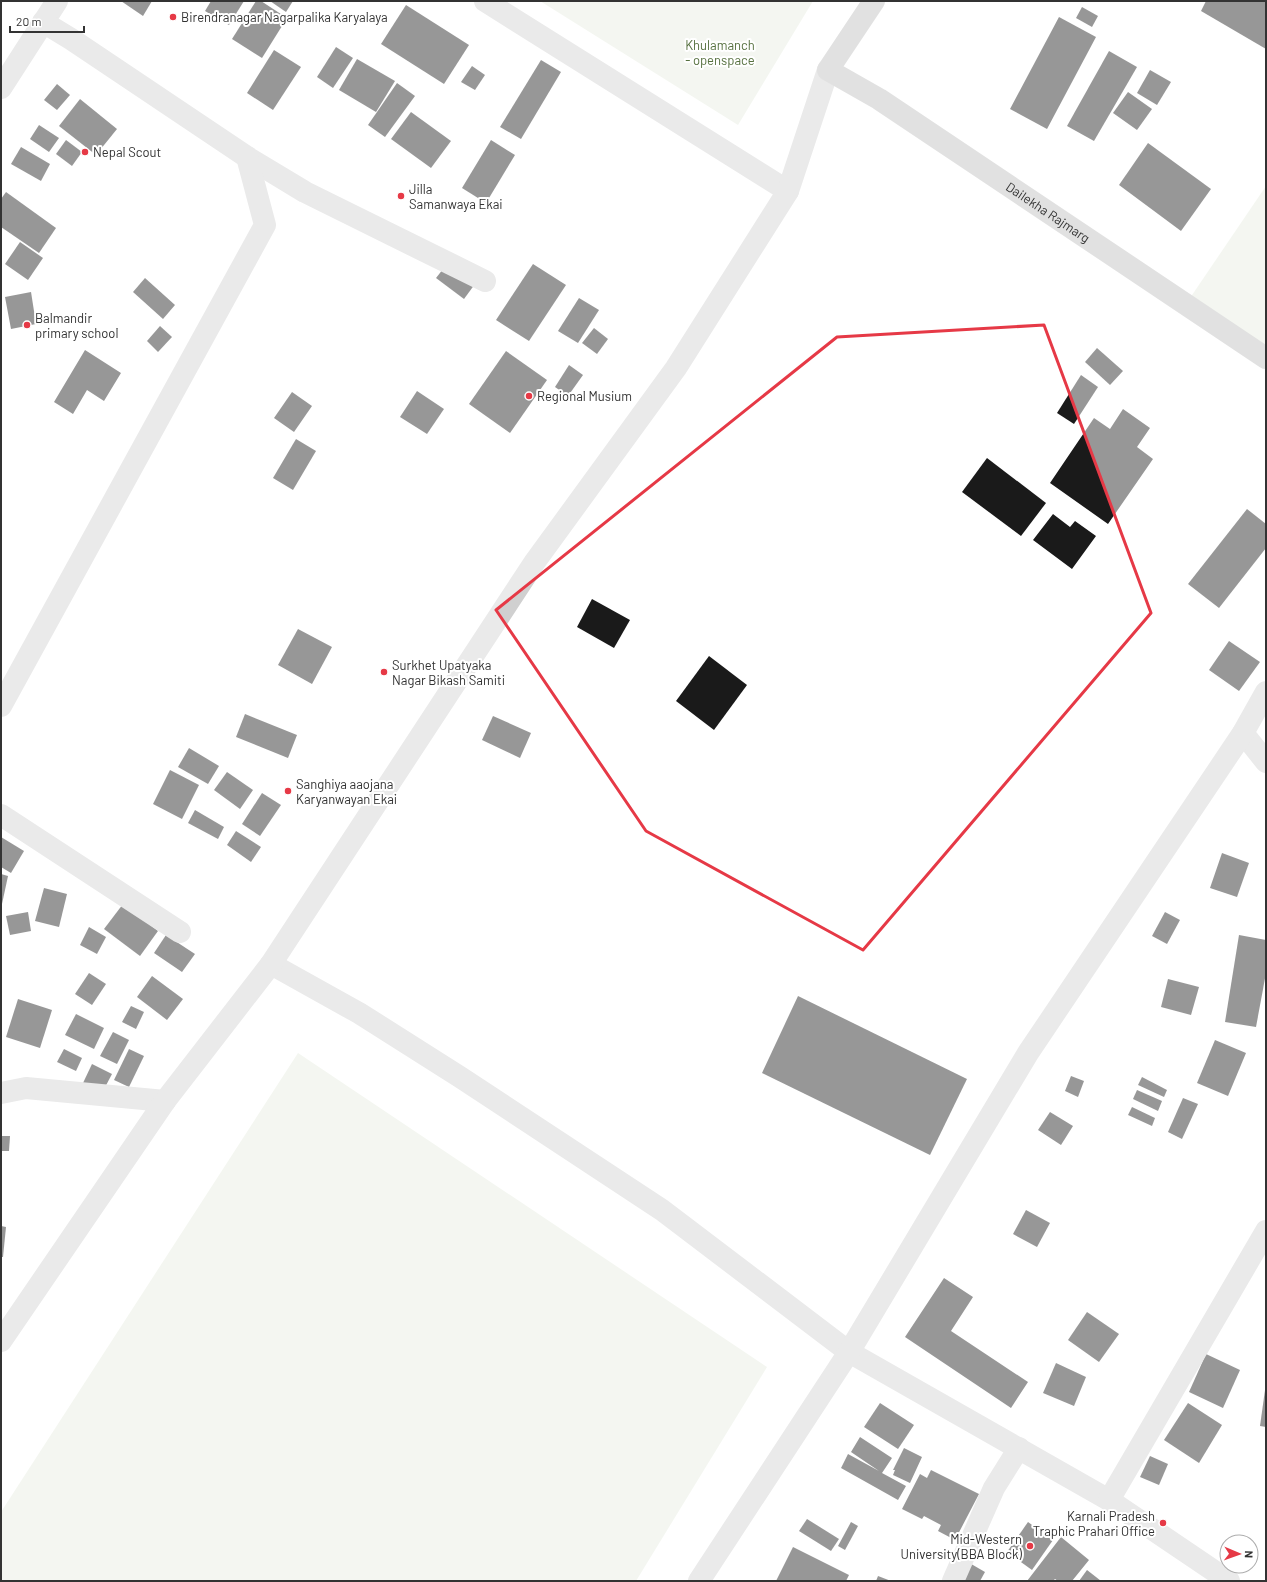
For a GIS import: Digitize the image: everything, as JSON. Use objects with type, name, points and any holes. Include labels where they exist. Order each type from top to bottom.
[{"type":"main road","points":[[828,70],[874,1]]},
{"type":"main road","name":"Dailekha Rajmarg","points":[[828,70],[879,99],[1266,358]]},
{"type":"street","points":[[1,88],[57,1]]},
{"type":"street","points":[[485,1],[788,191]]},
{"type":"street","points":[[43,22],[71,39],[247,157],[305,192],[485,281]]},
{"type":"street","points":[[1,1341],[165,1101],[271,964],[534,563],[676,368],[788,191],[828,70]]},
{"type":"street","points":[[1,706],[265,225],[247,157]]},
{"type":"street","points":[[699,1581],[849,1352],[1028,1053],[1243,733],[1266,692]]},
{"type":"street","points":[[1243,733],[1266,762]]},
{"type":"street","points":[[1,815],[180,932]]},
{"type":"street","points":[[271,964],[359,1013],[460,1077],[662,1210],[849,1352],[1109,1500],[1229,1581]]},
{"type":"street","points":[[1,1093],[26,1088],[165,1101]]},
{"type":"street","points":[[1109,1500],[1266,1231]]},
{"type":"street","points":[[953,1581],[994,1488],[1019,1448]]},
{"type":"highlighted area","points":[[1044,325],[1151,613],[863,950],[646,831],[496,610],[837,337]]},
{"type":"green space","name":"Khulamanch - openspace","points":[[540,1],[813,1],[738,125]]},
{"type":"green space","points":[[1266,186],[1266,354],[1188,301]]},
{"type":"green space","points":[[298,1053],[767,1367],[636,1581],[1,1581],[1,1512]]},
{"type":"building","points":[[121,1],[152,1],[143,16]]},
{"type":"building","points":[[211,1],[244,1],[229,25],[205,11]]},
{"type":"building","points":[[256,1],[261,1],[287,18],[262,58],[232,39]]},
{"type":"building","points":[[270,1],[293,1],[286,12]]},
{"type":"building","points":[[1206,1],[1266,1],[1266,49],[1201,11]]},
{"type":"building","points":[[406,5],[469,45],[444,84],[381,44]]},
{"type":"building","points":[[1082,7],[1098,16],[1092,27],[1076,18]]},
{"type":"building","points":[[1059,17],[1096,37],[1047,129],[1010,109]]},
{"type":"building","points":[[336,47],[353,58],[333,88],[317,77]]},
{"type":"building","points":[[274,50],[301,67],[273,110],[247,93]]},
{"type":"building","points":[[1109,51],[1137,67],[1094,141],[1067,126]]},
{"type":"building","points":[[357,59],[395,81],[376,112],[339,90]]},
{"type":"building","points":[[541,60],[561,72],[521,139],[500,127]]},
{"type":"building","points":[[472,66],[485,75],[475,90],[461,82]]},
{"type":"building","points":[[1150,70],[1171,82],[1157,105],[1137,93]]},
{"type":"building","points":[[397,83],[415,96],[385,137],[368,125]]},
{"type":"building","points":[[57,84],[70,95],[57,110],[44,100]]},
{"type":"building","points":[[1128,92],[1152,109],[1137,130],[1113,113]]},
{"type":"building","points":[[80,99],[117,129],[96,155],[59,126]]},
{"type":"building","points":[[411,112],[451,141],[431,168],[391,139]]},
{"type":"building","points":[[39,125],[59,138],[49,152],[30,139]]},
{"type":"building","points":[[66,140],[82,152],[72,166],[56,154]]},
{"type":"building","points":[[491,140],[515,155],[486,203],[462,188]]},
{"type":"building","points":[[1148,143],[1211,189],[1181,231],[1119,185]]},
{"type":"building","points":[[21,147],[50,164],[41,181],[11,164]]},
{"type":"building","points":[[6,192],[56,228],[39,253],[1,227],[1,199]]},
{"type":"building","points":[[20,242],[43,258],[28,280],[5,264]]},
{"type":"building","points":[[447,264],[475,284],[464,299],[436,278]]},
{"type":"building","points":[[533,264],[566,285],[529,341],[496,320]]},
{"type":"building","points":[[145,278],[175,305],[163,319],[133,292]]},
{"type":"building","points":[[31,292],[36,324],[11,329],[5,297]]},
{"type":"building","points":[[579,298],[599,310],[578,343],[558,331]]},
{"type":"building","points":[[160,326],[172,337],[158,352],[147,341]]},
{"type":"building","points":[[594,328],[608,339],[597,354],[582,343]]},
{"type":"building","points":[[1097,348],[1123,371],[1110,385],[1085,362]]},
{"type":"building","points":[[85,350],[121,373],[104,401],[87,390],[73,414],[54,402]]},
{"type":"building","points":[[506,351],[547,380],[510,433],[469,404]]},
{"type":"building","points":[[569,365],[583,375],[568,396],[555,387]]},
{"type":"building","points":[[1081,375],[1098,387],[1074,424],[1057,413]]},
{"type":"building","points":[[417,391],[444,409],[427,434],[400,417]]},
{"type":"building","points":[[292,392],[312,406],[294,432],[274,418]]},
{"type":"building","points":[[1123,409],[1150,428],[1137,447],[1153,459],[1108,524],[1050,483],[1094,418],[1110,429]]},
{"type":"building","points":[[296,439],[316,451],[293,490],[273,478]]},
{"type":"building","points":[[987,458],[1046,503],[1021,536],[962,492]]},
{"type":"building","points":[[1247,509],[1266,524],[1266,548],[1219,608],[1188,584]]},
{"type":"building","points":[[1053,514],[1070,527],[1075,521],[1096,536],[1072,569],[1033,540]]},
{"type":"building","points":[[592,599],[630,620],[614,648],[577,627]]},
{"type":"building","points":[[298,629],[332,647],[312,684],[278,665]]},
{"type":"building","points":[[1229,641],[1260,662],[1239,691],[1209,670]]},
{"type":"building","points":[[709,656],[747,685],[714,730],[676,701]]},
{"type":"building","points":[[245,714],[297,735],[288,758],[236,737]]},
{"type":"building","points":[[493,716],[531,733],[520,758],[482,740]]},
{"type":"building","points":[[189,748],[219,766],[208,784],[178,767]]},
{"type":"building","points":[[170,770],[199,785],[182,819],[153,804]]},
{"type":"building","points":[[227,772],[253,790],[240,809],[214,790]]},
{"type":"building","points":[[262,793],[281,805],[260,836],[242,824]]},
{"type":"building","points":[[195,810],[224,827],[218,839],[188,823]]},
{"type":"building","points":[[236,831],[261,847],[251,862],[227,845]]},
{"type":"building","points":[[1,837],[24,851],[11,873],[1,867]]},
{"type":"building","points":[[1222,853],[1249,863],[1237,897],[1210,888]]},
{"type":"building","points":[[1,874],[8,876],[2,904],[1,904]]},
{"type":"building","points":[[44,888],[67,894],[59,927],[35,921]]},
{"type":"building","points":[[123,904],[158,931],[140,956],[104,929]]},
{"type":"building","points":[[28,912],[31,931],[10,935],[6,916]]},
{"type":"building","points":[[1165,912],[1180,920],[1167,944],[1152,936]]},
{"type":"building","points":[[89,927],[106,937],[97,954],[80,945]]},
{"type":"building","points":[[166,935],[195,954],[182,972],[154,953]]},
{"type":"building","points":[[1239,935],[1266,940],[1266,973],[1256,1027],[1225,1022]]},
{"type":"building","points":[[89,973],[106,984],[92,1005],[75,994]]},
{"type":"building","points":[[152,976],[183,999],[167,1020],[137,997]]},
{"type":"building","points":[[1168,979],[1199,987],[1191,1015],[1161,1007]]},
{"type":"building","points":[[798,996],[967,1079],[930,1155],[762,1073]]},
{"type":"building","points":[[18,999],[52,1010],[40,1048],[6,1037]]},
{"type":"building","points":[[131,1006],[144,1012],[136,1029],[122,1022]]},
{"type":"building","points":[[76,1014],[104,1028],[94,1049],[65,1035]]},
{"type":"building","points":[[113,1032],[129,1040],[117,1064],[100,1056]]},
{"type":"building","points":[[1215,1040],[1246,1053],[1228,1096],[1197,1083]]},
{"type":"building","points":[[64,1049],[82,1058],[76,1071],[57,1062]]},
{"type":"building","points":[[129,1049],[144,1056],[129,1087],[114,1080]]},
{"type":"building","points":[[92,1064],[112,1074],[102,1093],[83,1083]]},
{"type":"building","points":[[1071,1076],[1084,1081],[1078,1097],[1065,1091]]},
{"type":"building","points":[[1142,1077],[1167,1090],[1164,1097],[1138,1085]]},
{"type":"building","points":[[1137,1090],[1162,1101],[1158,1111],[1133,1099]]},
{"type":"building","points":[[1183,1098],[1198,1104],[1182,1139],[1168,1132]]},
{"type":"building","points":[[1132,1107],[1155,1118],[1152,1126],[1128,1115]]},
{"type":"building","points":[[1050,1112],[1073,1126],[1061,1145],[1038,1130]]},
{"type":"building","points":[[1,1136],[10,1136],[9,1151],[1,1151]]},
{"type":"building","points":[[1026,1210],[1050,1223],[1037,1247],[1013,1234]]},
{"type":"building","points":[[1,1226],[6,1227],[3,1257],[1,1257]]},
{"type":"building","points":[[944,1278],[973,1297],[951,1331],[1028,1382],[1011,1408],[905,1337]]},
{"type":"building","points":[[1087,1312],[1119,1334],[1099,1362],[1068,1340]]},
{"type":"building","points":[[1206,1354],[1240,1370],[1223,1408],[1189,1392]]},
{"type":"building","points":[[1056,1363],[1086,1377],[1074,1406],[1043,1393]]},
{"type":"building","points":[[1266,1390],[1266,1427],[1260,1426]]},
{"type":"building","points":[[880,1403],[914,1425],[898,1449],[864,1427]]},
{"type":"building","points":[[1188,1403],[1222,1425],[1199,1463],[1164,1440]]},
{"type":"building","points":[[860,1437],[892,1458],[882,1473],[906,1486],[898,1500],[841,1468],[848,1454],[879,1471],[851,1452]]},
{"type":"building","points":[[904,1448],[922,1457],[910,1483],[893,1475],[895,1470],[893,1470]]},
{"type":"building","points":[[1150,1456],[1168,1464],[1159,1485],[1140,1477]]},
{"type":"building","points":[[931,1470],[979,1494],[955,1540],[938,1531],[941,1525],[924,1516],[922,1519],[902,1509],[920,1474],[927,1478]]},
{"type":"building","points":[[807,1519],[839,1539],[831,1551],[799,1531]]},
{"type":"building","points":[[851,1522],[858,1526],[845,1550],[838,1546]]},
{"type":"building","name":"Mid-Western University(BBA Block)","points":[[1028,1522],[1053,1540],[1032,1570],[1007,1552]]},
{"type":"building","points":[[1061,1537],[1089,1560],[1072,1581],[1058,1581],[1055,1579],[1053,1581],[1027,1581]]},
{"type":"building","points":[[793,1547],[849,1575],[846,1581],[776,1581]]},
{"type":"building","points":[[966,1561],[985,1572],[980,1581],[956,1581]]},
{"type":"building","points":[[1087,1570],[1096,1577],[1101,1581],[1079,1581]]},
{"type":"building","points":[[878,1576],[891,1581],[876,1581]]},
{"type":"place","name":"Birendranagar Nagarpalika Karyalaya","points":[[173,17]]},
{"type":"place","name":"Nepal Scout","points":[[85,152]]},
{"type":"place","name":"Jilla Samanwaya Ekai","points":[[401,196]]},
{"type":"place","name":"Balmandir primary school","points":[[27,325]]},
{"type":"place","name":"Regional Musium","points":[[529,396]]},
{"type":"place","name":"Surkhet Upatyaka Nagar Bikash Samiti","points":[[384,672]]},
{"type":"place","name":"Sanghiya aaojana Karyanwayan Ekai","points":[[288,791]]},
{"type":"place","name":"Karnali Pradesh Traphic Prahari Office","points":[[1163,1523]]},
{"type":"place","name":"Mid-Western University(BBA Block)","points":[[1030,1546]]}]
